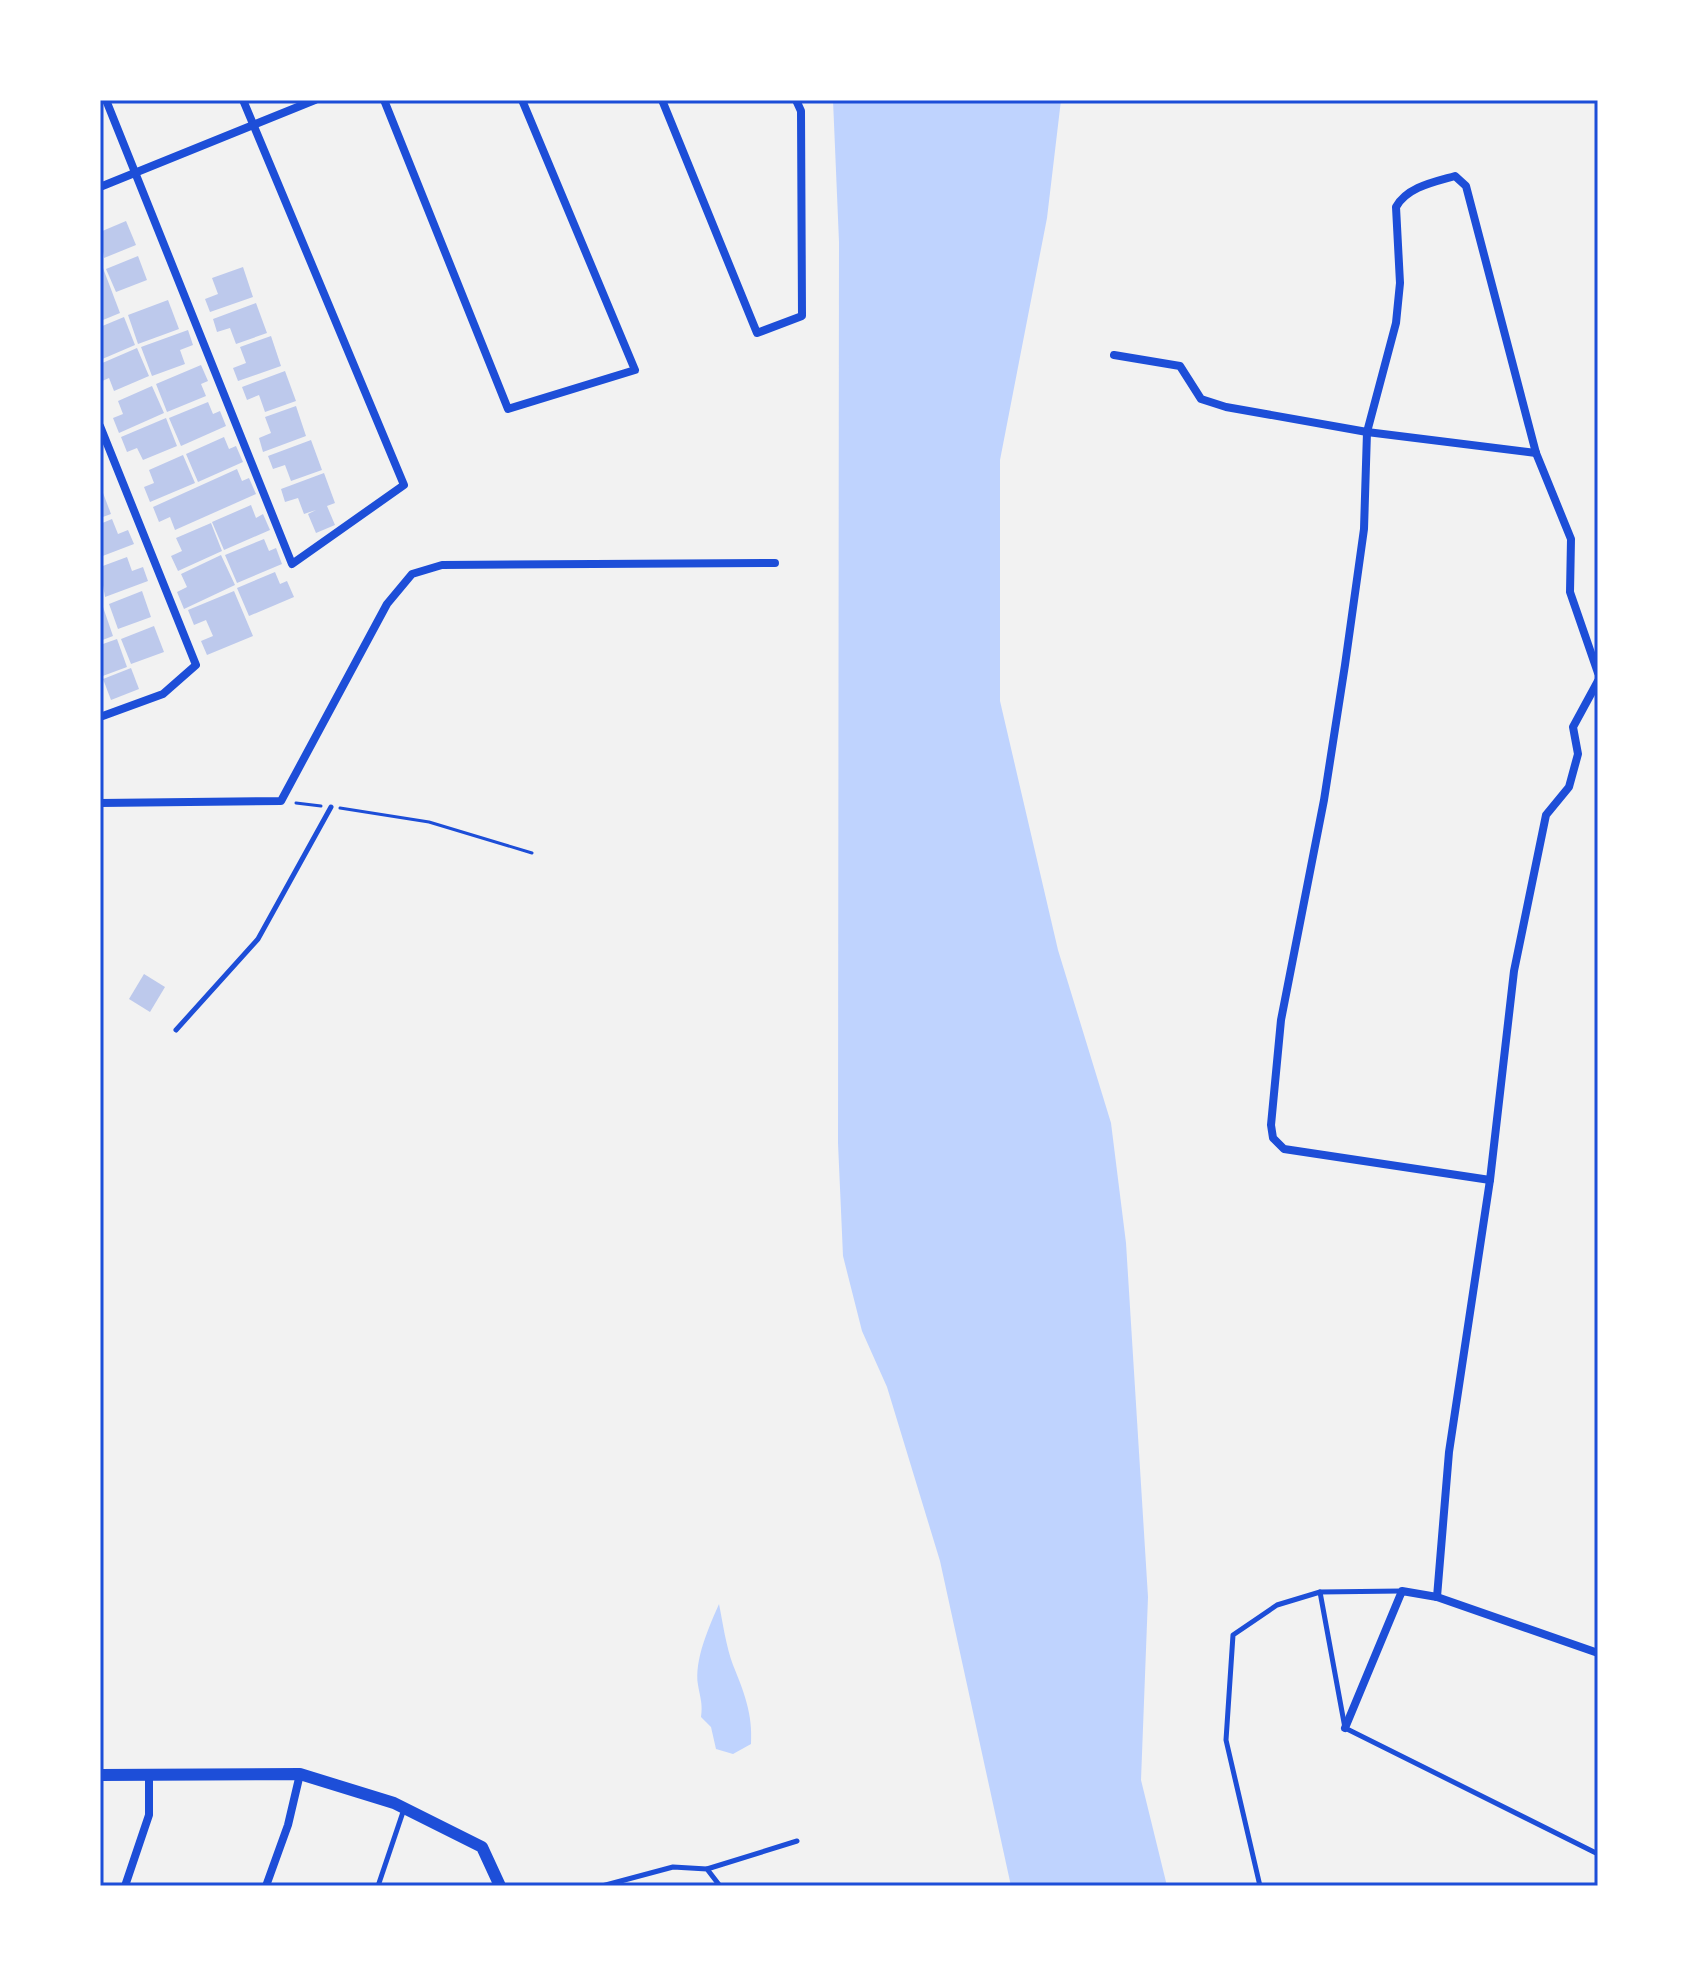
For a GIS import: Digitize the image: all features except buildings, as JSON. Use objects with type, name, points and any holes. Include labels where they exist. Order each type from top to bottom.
[{"type":"street","points":[[106,100],[292,564],[404,485],[243,100]]},
{"type":"street","points":[[100,187],[315,100]]},
{"type":"street","points":[[384,100],[508,409],[635,370],[522,100]]},
{"type":"street","points":[[662,100],[757,333],[802,316],[801,111],[796,100]]},
{"type":"street","points":[[1490,1180],[1284,1149],[1273,1138],[1281,1020],[1324,800],[1362,545],[1367,432],[1396,323],[1400,283],[1396,207],[1402,196],[1455,176],[1466,186],[1536,453],[1571,539],[1570,592],[1598,673]]},
{"type":"street","points":[[1114,355],[1180,366],[1201,399],[1226,407],[1367,432],[1536,453]]},
{"type":"street","points":[[100,426],[196,665],[163,694],[100,717]]},
{"type":"street","points":[[100,803],[281,801],[365,642],[387,604],[412,574],[442,565],[775,563]]},
{"type":"street","points":[[1437,1597],[1449,1452],[1490,1180],[1514,971],[1546,815],[1569,787],[1578,754],[1573,727],[1598,681]]},
{"type":"street","points":[[1345,1728],[1402,1591],[1437,1597],[1598,1653]]},
{"type":"street","points":[[266,1886],[288,1825],[300,1774]]},
{"type":"street","points":[[100,1775],[300,1774],[405,1808],[482,1847],[500,1886]]},
{"type":"street","points":[[125,1886],[149,1815],[149,1775]]},
{"type":"lane","points":[[176,1030],[258,939],[331,807]]},
{"type":"lane","points":[[1260,1886],[1226,1740],[1233,1635],[1277,1605],[1320,1592],[1402,1591]]},
{"type":"lane","points":[[1320,1592],[1345,1728],[1598,1854]]},
{"type":"lane","points":[[378,1886],[405,1808]]},
{"type":"lane","points":[[602,1886],[673,1867],[707,1869],[797,1841]]},
{"type":"lane","points":[[707,1869],[720,1886]]},
{"type":"path","points":[[281,801],[429,822],[532,853]]},
{"type":"water","points":[[833,100],[1061,100],[1047,218],[1000,460],[1000,701],[1058,950],[1111,1123],[1126,1243],[1148,1597],[1141,1780],[1167,1886],[1011,1886],[940,1561],[887,1387],[862,1331],[843,1256],[838,1143],[839,242]]},
{"type":"water","points":[[719,1604],[728,1650],[751,1723],[751,1744],[733,1754],[716,1749],[711,1727],[701,1717],[697,1675],[700,1654]]}]
